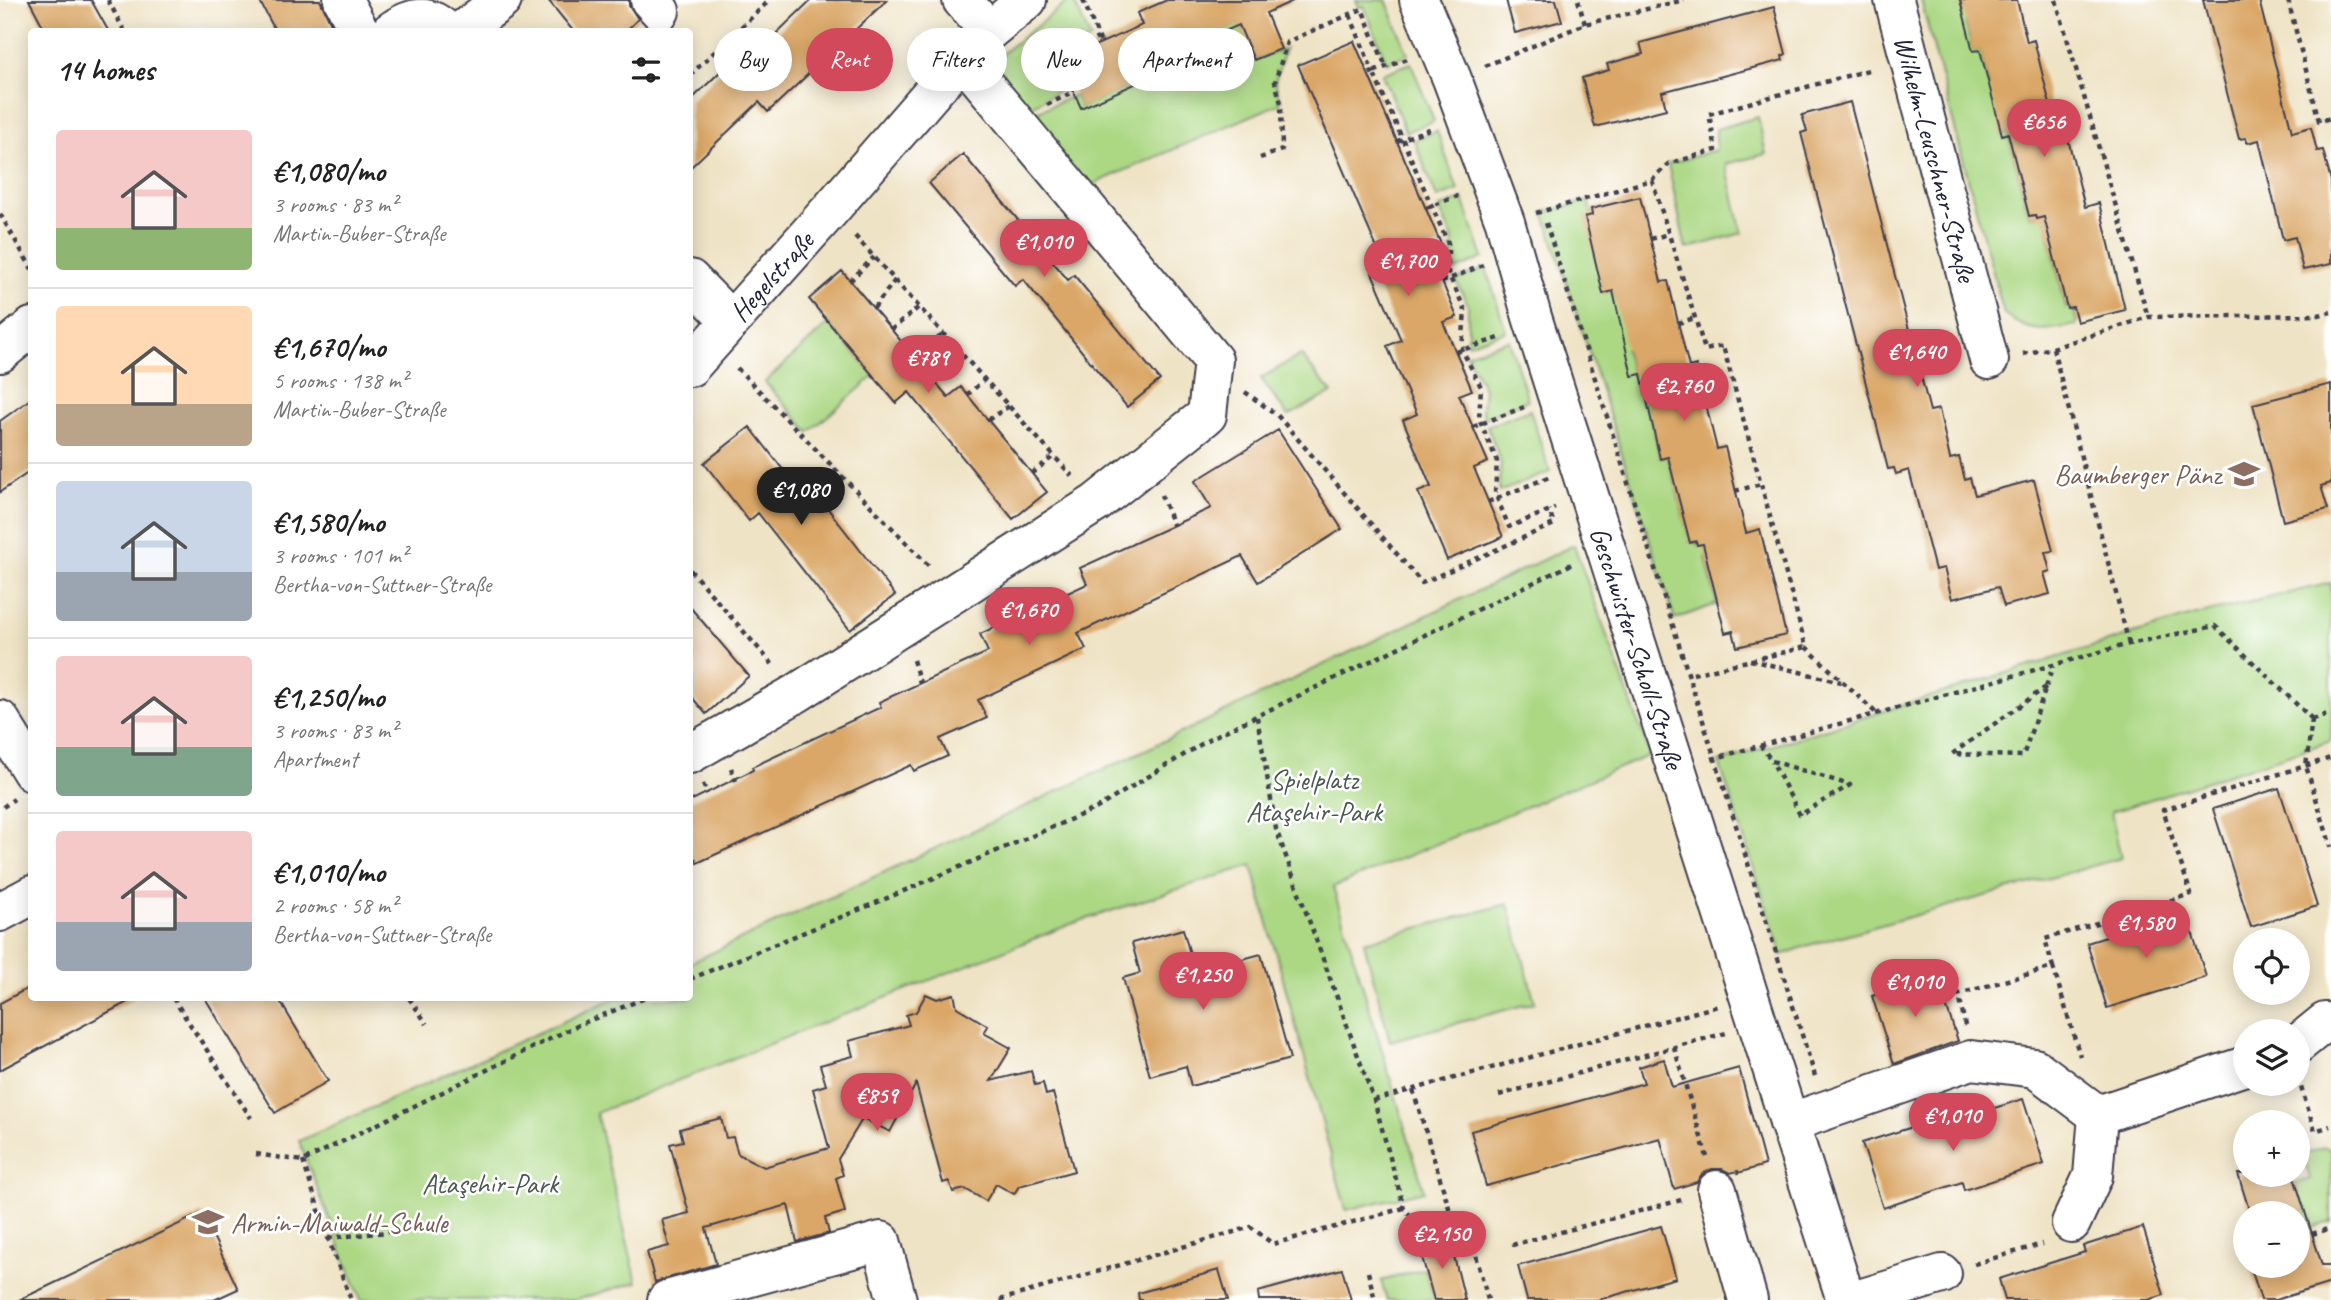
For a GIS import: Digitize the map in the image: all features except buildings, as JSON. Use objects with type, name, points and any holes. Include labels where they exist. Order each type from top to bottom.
[{"type":"street","points":[[342,0],[358,28]]},
{"type":"street","points":[[465,28],[502,0]]},
{"type":"street","points":[[962,0],[986,28]]},
{"type":"street","name":"Hegelstraße","points":[[993,28],[1027,0]]},
{"type":"street","name":"Geschwister-Scholl-Straße","points":[[1419,0],[1452,79],[1505,222],[1532,317],[1846,1300]]},
{"type":"street","name":"Wilhelm-Leuschner-Straße","points":[[1895,0],[1989,360]]},
{"type":"street","points":[[397,28],[416,18],[438,22],[443,28]]},
{"type":"street","name":"Hegelstraße","points":[[711,343],[933,91]]},
{"type":"street","points":[[693,752],[797,693],[1096,503],[1207,415],[1213,360],[990,91]]},
{"type":"street","points":[[693,288],[711,343]]},
{"type":"street","points":[[0,353],[28,330]]},
{"type":"street","points":[[0,720],[28,766]]},
{"type":"street","points":[[0,912],[28,897]]},
{"type":"street","points":[[1789,1123],[1971,1060],[2035,1068],[2098,1115]]},
{"type":"street","points":[[2098,1115],[2233,1070]]},
{"type":"street","points":[[2071,1223],[2092,1176],[2098,1115]]},
{"type":"street","points":[[1717,1190],[1748,1300]]},
{"type":"street","points":[[667,1300],[881,1241],[897,1300]]},
{"type":"street","points":[[1856,1300],[1942,1273]]},
{"type":"path","points":[[108,0],[123,28]]},
{"type":"path","points":[[693,72],[770,0]]},
{"type":"path","points":[[1015,121],[1071,93],[1055,56],[1100,40],[1083,0]]},
{"type":"path","points":[[1578,0],[1585,24]]},
{"type":"path","points":[[1452,79],[1585,24],[1684,0]]},
{"type":"path","points":[[2056,0],[2148,317]]},
{"type":"path","points":[[2288,0],[2319,121],[2331,118]]},
{"type":"path","points":[[1260,158],[1282,150],[1281,103],[1275,82],[1287,42],[1362,9],[1386,67]]},
{"type":"path","points":[[1350,15],[1371,73],[1448,243],[1448,274],[1465,310],[1459,351],[1481,387],[1479,419],[1497,461],[1497,499],[1509,527],[1558,507]]},
{"type":"path","points":[[1483,54],[1492,77]]},
{"type":"path","points":[[1371,73],[1398,63]]},
{"type":"path","points":[[1505,222],[1652,180],[1668,164],[1716,150],[1709,114],[1872,69]]},
{"type":"path","points":[[1400,140],[1421,132]]},
{"type":"path","points":[[1652,180],[1705,350],[1723,346],[1806,647],[1876,713]]},
{"type":"path","points":[[1429,206],[1447,199]]},
{"type":"path","points":[[1537,199],[1690,674],[1714,758],[1826,1110]]},
{"type":"path","name":"Hegelstraße","points":[[831,209],[1096,503]]},
{"type":"path","points":[[0,214],[28,262]]},
{"type":"path","points":[[1650,239],[1669,234]]},
{"type":"path","points":[[850,281],[874,257]]},
{"type":"path","points":[[1442,282],[1490,262]]},
{"type":"path","points":[[874,308],[895,280]]},
{"type":"path","points":[[891,330],[919,307]]},
{"type":"path","points":[[1989,360],[2053,348],[2148,317],[2319,315],[2331,312]]},
{"type":"path","points":[[1678,323],[1695,318]]},
{"type":"path","points":[[1459,351],[1514,333]]},
{"type":"path","points":[[913,356],[944,334]]},
{"type":"path","name":"Hegelstraße","points":[[711,343],[956,594]]},
{"type":"path","points":[[2053,348],[2129,644]]},
{"type":"path","points":[[1213,369],[1277,415],[1422,583],[1554,524],[1549,510]]},
{"type":"path","points":[[967,395],[985,379]]},
{"type":"path","points":[[988,420],[1009,406]]},
{"type":"path","points":[[1473,427],[1525,406]]},
{"type":"path","points":[[1032,473],[1054,456]]},
{"type":"path","points":[[1488,502],[1558,473]]},
{"type":"path","points":[[1735,491],[1761,484]]},
{"type":"path","points":[[1159,490],[1174,524]]},
{"type":"path","points":[[693,978],[1097,808],[1213,737],[1584,558],[1608,551]]},
{"type":"path","points":[[693,574],[797,693]]},
{"type":"path","points":[[1677,769],[2129,644],[2215,626],[2312,719]]},
{"type":"path","points":[[1650,684],[1806,647]]},
{"type":"path","points":[[913,658],[920,683]]},
{"type":"path","points":[[1750,660],[1843,682]]},
{"type":"path","points":[[2046,687],[1952,754],[2023,756],[2046,687],[2053,665]]},
{"type":"path","points":[[2312,719],[2331,713]]},
{"type":"path","points":[[1257,717],[1276,829],[1374,1100],[1404,1209],[1414,1220],[1450,1211]]},
{"type":"path","points":[[2312,719],[2306,766],[2331,847]]},
{"type":"path","points":[[1760,745],[1772,761],[1800,815],[1850,785],[1772,761]]},
{"type":"path","points":[[2098,1115],[2045,939],[2191,894],[2163,810],[2331,758]]},
{"type":"path","points":[[1971,1060],[1959,994],[2053,967]]},
{"type":"path","points":[[175,1001],[251,1118]]},
{"type":"path","points":[[411,1001],[427,1024]]},
{"type":"path","points":[[257,1154],[303,1161],[576,1026],[638,1001]]},
{"type":"path","points":[[1374,1100],[1753,1011]]},
{"type":"path","points":[[1499,1095],[1674,1047],[1753,1011]]},
{"type":"path","points":[[1512,1245],[1717,1190],[1674,1047]]},
{"type":"path","points":[[1413,1090],[1450,1211],[1469,1233],[1488,1300]]},
{"type":"path","points":[[2304,1096],[2315,1131],[2331,1127]]},
{"type":"path","points":[[303,1161],[351,1300]]},
{"type":"path","points":[[1000,1300],[1251,1227],[1273,1244],[1404,1209]]},
{"type":"path","points":[[1942,1273],[2052,1241],[2071,1223]]},
{"type":"path","points":[[2312,1234],[2331,1228]]},
{"type":"path","points":[[328,1238],[409,1230]]},
{"type":"path","points":[[1368,1272],[1376,1300]]},
{"type":"green space","points":[[1073,0],[1086,28],[1034,28]]},
{"type":"green space","points":[[1356,0],[1386,0],[1408,54],[1387,63],[1364,6],[1359,7]]},
{"type":"green space","points":[[1921,0],[1966,2],[1966,25],[1973,51],[1980,50],[1989,86],[1995,85],[2003,135],[2008,133],[2029,216],[2049,216],[2048,232],[2066,308],[2073,307],[2077,325],[2039,330],[2013,321],[2004,314]]},
{"type":"green space","points":[[1021,39],[1021,91],[1058,91],[1021,112],[1004,91],[1007,91],[1007,50]]},
{"type":"green space","points":[[1285,49],[1275,82],[1281,103],[1082,189],[1025,117],[1075,95],[1081,108],[1119,91],[1254,91],[1254,58],[1255,60]]},
{"type":"green space","points":[[1411,63],[1434,121],[1406,132],[1382,74]]},
{"type":"green space","points":[[1758,117],[1766,154],[1726,164],[1742,233],[1686,249],[1668,164],[1716,150],[1716,129]]},
{"type":"green space","points":[[1437,131],[1458,190],[1437,198],[1414,140]]},
{"type":"green space","points":[[1463,199],[1483,258],[1452,272],[1453,239],[1439,208]]},
{"type":"green space","points":[[1589,201],[1603,293],[1613,291],[1632,347],[1625,349],[1632,375],[1641,373],[1660,458],[1668,457],[1690,542],[1695,541],[1697,545],[1710,542],[1706,558],[1717,604],[1675,619],[1544,212]]},
{"type":"green space","points":[[1486,268],[1506,331],[1468,344],[1468,305],[1456,280]]},
{"type":"green space","points":[[829,323],[874,376],[809,432],[765,382]]},
{"type":"green space","points":[[1509,340],[1528,400],[1485,418],[1482,411],[1484,388],[1466,354]]},
{"type":"green space","points":[[1301,355],[1332,393],[1288,416],[1261,378]]},
{"type":"green space","points":[[1530,410],[1550,472],[1499,492],[1501,461],[1487,426]]},
{"type":"green space","name":"Ataşehir-Park","points":[[1574,545],[1650,755],[1333,887],[1424,1191],[1346,1210],[1252,865],[1071,924],[596,1113],[637,1282],[575,1300],[361,1300],[299,1141],[608,1001],[693,1001],[693,962]]},
{"type":"green space","points":[[2331,583],[2331,741],[2111,812],[2121,858],[1809,945],[1782,955],[1719,762],[2192,616]]},
{"type":"green space","points":[[1508,904],[1535,1002],[1390,1041],[1364,942]]},
{"type":"green space","points":[[2324,1147],[2330,1149],[2331,1222],[2310,1228],[2310,1201],[2302,1201],[2297,1187],[2310,1187],[2310,1152]]},
{"type":"green space","points":[[1425,1269],[1434,1300],[1387,1300],[1381,1281]]},
{"type":"place","name":"Baumberger Pänz","points":[[2244,474]]},
{"type":"place","name":"Armin-Maiwald-Schule","points":[[208,1222]]},
{"type":"park label","name":"Spielplatz Ataşehir-Park","points":[[1314,795]]}]
